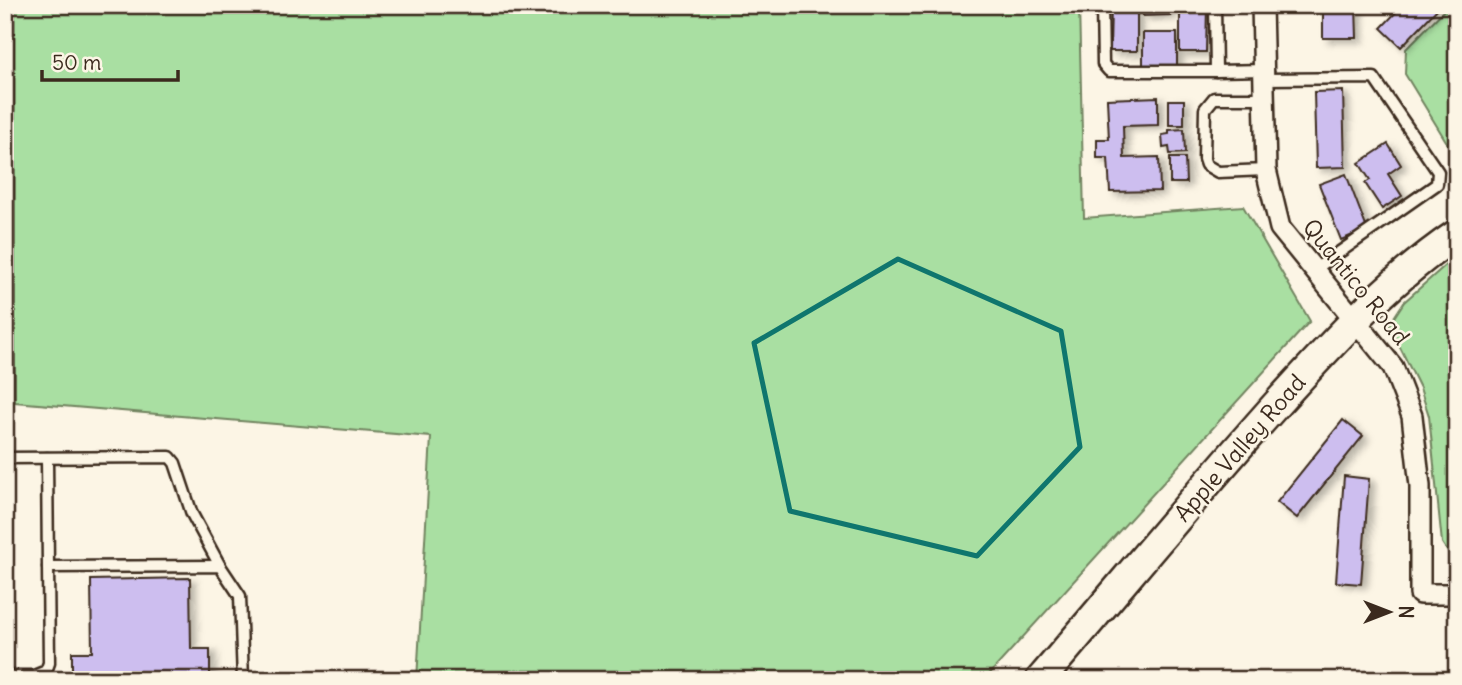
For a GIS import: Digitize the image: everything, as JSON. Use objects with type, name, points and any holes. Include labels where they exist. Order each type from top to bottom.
[{"type":"main road","name":"Apple Valley Road","points":[[1040,680],[1251,432],[1355,318],[1434,249],[1457,234]]},
{"type":"street","name":"Quantico Road","points":[[1262,5],[1266,170],[1280,228],[1393,367],[1412,416],[1420,486],[1420,594],[1457,594]]},
{"type":"lane","points":[[1102,5],[1103,64],[1109,71],[1216,71],[1264,82],[1374,78],[1438,172],[1437,184],[1313,271]]},
{"type":"lane","points":[[1215,5],[1216,71]]},
{"type":"lane","points":[[1264,82],[1208,102],[1205,109],[1204,159],[1206,165],[1218,172],[1266,170]]},
{"type":"lane","points":[[5,458],[170,457],[175,463],[192,514],[220,566],[240,596],[243,680]]},
{"type":"lane","points":[[5,676],[41,675],[49,663],[47,458]]},
{"type":"lane","points":[[48,567],[220,566]]},
{"type":"highlighted area","points":[[898,259],[1061,331],[1080,447],[977,556],[790,511],[754,343]]},
{"type":"green space","points":[[14,5],[1079,5],[1084,218],[1243,206],[1310,321],[984,680],[417,680],[431,437],[15,402]]},
{"type":"green space","points":[[1449,5],[1457,5],[1457,159],[1405,74],[1406,49]]},
{"type":"green space","points":[[1457,255],[1457,566],[1442,543],[1429,416],[1420,388],[1389,325],[1404,302]]},
{"type":"building","points":[[1111,5],[1137,5],[1137,51],[1110,51]]},
{"type":"building","points":[[1143,5],[1171,5],[1171,15],[1143,16]]},
{"type":"building","points":[[1180,5],[1207,5],[1206,52],[1180,52]]},
{"type":"building","points":[[1323,5],[1356,5],[1357,38],[1323,38]]},
{"type":"building","points":[[1403,5],[1441,5],[1401,47],[1381,28]]},
{"type":"building","points":[[1143,33],[1177,33],[1177,68],[1143,68]]},
{"type":"building","points":[[1343,91],[1345,167],[1316,168],[1314,92]]},
{"type":"building","points":[[1158,97],[1158,125],[1123,126],[1124,158],[1159,157],[1160,191],[1110,192],[1108,158],[1097,158],[1097,139],[1109,139],[1107,99]]},
{"type":"building","points":[[1169,100],[1184,100],[1184,125],[1169,125]]},
{"type":"building","points":[[1184,129],[1185,153],[1170,154],[1169,147],[1163,148],[1162,135],[1169,134],[1169,130]]},
{"type":"building","points":[[1388,144],[1401,165],[1388,174],[1402,196],[1382,209],[1365,183],[1370,180],[1359,163]]},
{"type":"building","points":[[1170,158],[1185,158],[1186,183],[1170,183]]},
{"type":"building","points":[[1346,174],[1367,229],[1341,240],[1319,184]]},
{"type":"building","points":[[1343,420],[1363,436],[1297,518],[1277,502]]},
{"type":"building","points":[[1344,476],[1369,479],[1361,584],[1336,582]]},
{"type":"building","points":[[190,578],[191,649],[210,649],[210,680],[72,680],[72,652],[92,652],[91,580]]}]
